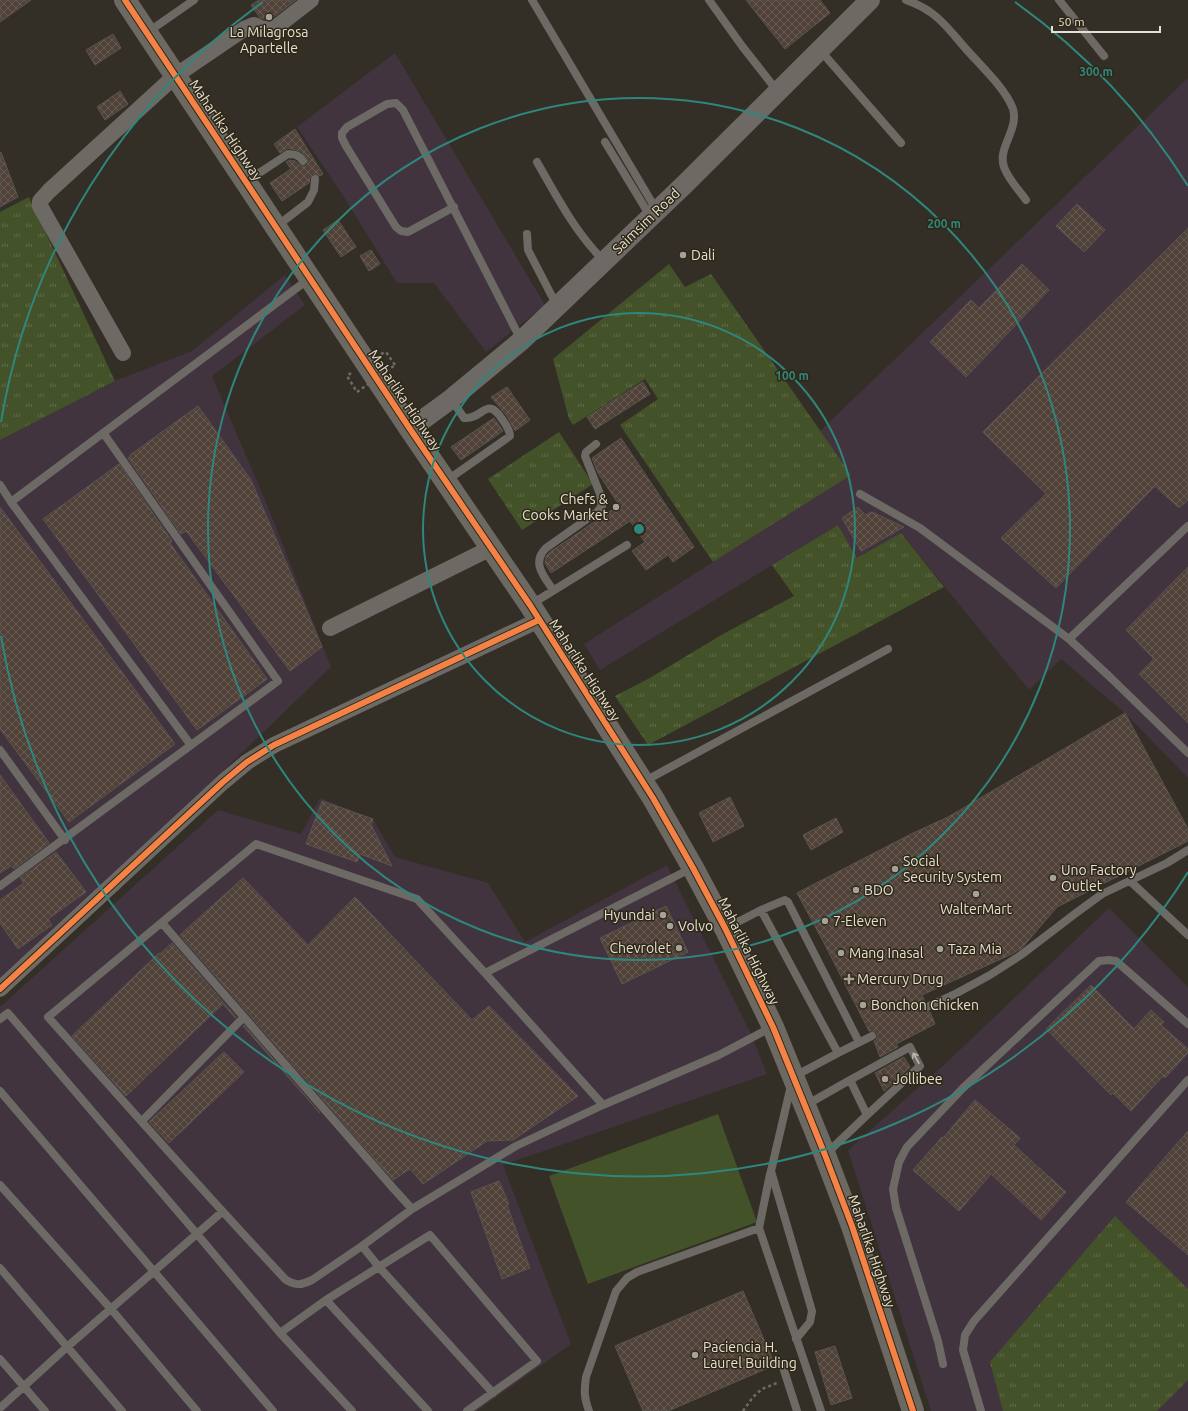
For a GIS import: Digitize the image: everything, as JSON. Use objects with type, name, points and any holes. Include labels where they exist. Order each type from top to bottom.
[{"type":"highway","name":"Maharlika Highway","points":[[125,0],[410,429],[534,612],[643,782],[693,868],[725,928],[773,1027],[805,1105],[852,1226],[913,1411]]},
{"type":"street","points":[[123,353],[40,206],[40,201],[49,191],[175,76],[244,29],[254,24],[262,28],[275,28],[311,0]]},
{"type":"street","name":"Saimsim Road","points":[[410,429],[451,399],[521,341],[654,214],[869,0]]},
{"type":"street","points":[[330,628],[491,548]]},
{"type":"street","points":[[0,990],[223,782],[247,762],[274,745],[534,612]]},
{"type":"lane","points":[[147,33],[194,0]]},
{"type":"lane","points":[[532,0],[654,214]]},
{"type":"lane","points":[[709,0],[778,92]]},
{"type":"lane","points":[[906,0],[931,12],[987,72],[1009,100],[1013,109],[1014,125],[1003,156],[1003,163],[1004,168],[1010,178],[1026,200]]},
{"type":"lane","points":[[1059,0],[1104,56]]},
{"type":"lane","points":[[820,50],[901,143]]},
{"type":"lane","points":[[454,206],[408,232],[401,231],[396,227],[346,146],[342,138],[342,133],[347,127],[388,104],[396,103],[403,110],[454,206],[521,341]]},
{"type":"lane","points":[[605,142],[654,214]]},
{"type":"lane","points":[[247,182],[288,154],[299,156],[303,161]]},
{"type":"lane","points":[[537,162],[573,224],[593,250],[604,261]]},
{"type":"lane","points":[[276,227],[308,202],[314,190],[315,179]]},
{"type":"lane","points":[[527,234],[528,250],[557,306]]},
{"type":"lane","points":[[12,502],[310,278]]},
{"type":"lane","points":[[446,482],[510,436],[510,432],[496,410],[492,408],[487,409],[469,419],[464,418],[451,399]]},
{"type":"lane","points":[[0,886],[65,840],[190,744],[278,681],[104,434]]},
{"type":"lane","points":[[553,590],[539,564],[541,553],[597,512],[602,506],[600,494],[585,456],[586,452],[596,444]]},
{"type":"lane","points":[[0,485],[190,744]]},
{"type":"lane","points":[[860,494],[920,528],[1069,640],[1111,678],[1188,753]]},
{"type":"lane","points":[[1069,640],[1188,526]]},
{"type":"lane","points":[[534,612],[553,590],[627,545]]},
{"type":"lane","points":[[643,782],[888,649]]},
{"type":"lane","points":[[0,750],[65,840]]},
{"type":"lane","points":[[603,1105],[417,899],[256,844],[48,1018],[142,1121],[222,1212],[286,1280],[294,1284],[304,1284],[312,1280],[362,1246],[412,1209],[516,1146],[603,1105],[719,1055],[773,1027]]},
{"type":"lane","points":[[928,1007],[957,993],[1021,955],[1076,912],[1102,894],[1167,863],[1188,850]]},
{"type":"lane","points":[[485,973],[693,868]]},
{"type":"lane","points":[[1130,881],[1188,935]]},
{"type":"lane","points":[[725,928],[785,900],[788,902],[859,1042]]},
{"type":"lane","points":[[761,910],[838,1053]]},
{"type":"lane","points":[[162,922],[412,1209]]},
{"type":"lane","points":[[943,1364],[938,1341],[896,1208],[893,1189],[899,1162],[907,1146],[963,1088],[1099,961],[1116,961],[1188,1024]]},
{"type":"lane","points":[[0,1019],[8,1013],[198,1234],[280,1333],[352,1411]]},
{"type":"lane","points":[[142,1121],[244,1017]]},
{"type":"lane","points":[[821,1411],[759,1228],[793,1077],[872,1036]]},
{"type":"lane","points":[[805,1105],[910,1047],[920,1066],[825,1155]]},
{"type":"lane","points":[[850,1080],[867,1115]]},
{"type":"lane","points":[[981,1411],[962,1350],[965,1335],[974,1321],[1188,1080]]},
{"type":"lane","points":[[0,1091],[273,1411]]},
{"type":"lane","points":[[771,1171],[812,1311],[810,1322],[796,1339]]},
{"type":"lane","points":[[0,1185],[111,1310],[197,1411]]},
{"type":"lane","points":[[0,1408],[222,1212]]},
{"type":"lane","points":[[590,1411],[585,1400],[584,1391],[586,1377],[616,1291],[627,1278],[637,1272],[759,1228]]},
{"type":"lane","points":[[280,1333],[326,1300],[430,1234],[537,1361],[467,1411]]},
{"type":"lane","points":[[362,1246],[379,1267],[493,1393]]},
{"type":"lane","points":[[0,1268],[122,1411]]},
{"type":"lane","points":[[326,1300],[428,1411]]},
{"type":"lane","points":[[0,1359],[45,1411]]},
{"type":"lane","points":[[782,1364],[797,1411]]},
{"type":"path","points":[[357,392],[395,365]]},
{"type":"path","points":[[743,1411],[762,1389],[787,1379]]},
{"type":"shaded area","points":[[395,53],[545,305],[486,352],[434,283],[397,283],[342,194],[297,127]]},
{"type":"shaded area","points":[[1188,78],[1188,778],[1125,713],[1061,659],[1029,690],[901,533],[857,558],[838,525],[600,670],[584,644],[850,475],[820,431]]},
{"type":"shaded area","points":[[285,275],[305,305],[212,376],[268,507],[331,667],[108,882],[0,978],[0,440],[115,381],[192,351]]},
{"type":"shaded area","points":[[320,798],[373,819],[395,857],[488,883],[525,942],[667,865],[752,1036],[767,1074],[503,1165],[571,1344],[477,1411],[0,1411],[0,1007],[218,810],[301,834]]},
{"type":"shaded area","points":[[1109,908],[1188,987],[1188,1411],[931,1411],[848,1150],[945,1064]]},
{"type":"green space","points":[[29,197],[115,381],[0,440],[0,212]]},
{"type":"green space","points":[[669,264],[685,287],[711,274],[851,475],[713,562],[620,425],[658,399],[645,379],[573,425],[569,419],[553,359]]},
{"type":"green space","points":[[559,432],[593,484],[522,530],[488,479]]},
{"type":"green space","points":[[838,525],[857,558],[901,533],[944,587],[648,745],[615,696],[648,679],[723,634],[794,596],[772,565]]},
{"type":"green space","points":[[718,1114],[757,1222],[588,1284],[549,1176]]},
{"type":"green space","points":[[1115,1216],[1188,1289],[1188,1380],[1157,1411],[1003,1411],[990,1362]]},
{"type":"building","points":[[0,0],[31,0],[0,22]]},
{"type":"building","name":"La Milagrosa Apartelle","points":[[259,0],[296,0],[271,19],[264,19],[260,18],[251,5]]},
{"type":"building","points":[[746,0],[820,0],[830,13],[785,49]]},
{"type":"building","points":[[113,34],[121,48],[95,65],[86,50]]},
{"type":"building","points":[[120,91],[128,104],[105,120],[97,107]]},
{"type":"building","points":[[295,129],[323,174],[320,176],[312,174],[309,183],[282,201],[270,183],[291,169],[286,162],[290,160],[295,161],[301,166],[306,166],[308,163],[307,158],[301,151],[288,148],[280,153],[274,144]]},
{"type":"building","points":[[1,152],[18,197],[0,207],[0,153]]},
{"type":"building","points":[[1077,204],[1105,230],[1084,252],[1056,226]]},
{"type":"building","points":[[338,220],[356,247],[341,257],[323,230]]},
{"type":"building","points":[[1188,228],[1188,500],[1179,508],[1155,486],[1056,588],[1001,538],[1046,494],[983,432]]},
{"type":"building","points":[[371,250],[380,264],[369,271],[360,256]]},
{"type":"building","points":[[1022,264],[1049,290],[966,377],[930,342],[971,300],[979,308]]},
{"type":"building","points":[[643,382],[650,394],[595,429],[587,417]]},
{"type":"building","points":[[507,387],[530,420],[515,431],[507,416],[491,397]]},
{"type":"building","points":[[198,406],[251,480],[322,647],[290,671],[186,531],[181,534],[128,458],[131,456],[130,455]]},
{"type":"building","points":[[494,418],[503,431],[461,460],[451,447]]},
{"type":"building","points":[[621,438],[694,547],[673,562],[668,555],[646,570],[632,551],[645,542],[630,521],[551,573],[545,563],[546,556],[550,552],[619,505],[598,473],[592,458]]},
{"type":"building","points":[[119,464],[172,541],[170,543],[267,679],[197,730],[43,519]]},
{"type":"building","points":[[0,507],[175,744],[69,822],[0,729]]},
{"type":"building","points":[[858,507],[865,515],[872,512],[904,527],[861,551],[842,518]]},
{"type":"building","points":[[1188,567],[1188,723],[1139,674],[1154,659],[1126,630]]},
{"type":"building","name":"WalterMart","points":[[1125,713],[1188,829],[1188,841],[1057,907],[1022,948],[1012,954],[922,995],[925,1002],[922,1004],[922,1009],[924,1012],[930,1012],[935,1024],[896,1044],[898,1047],[880,1057],[874,1041],[877,1039],[877,1033],[869,1031],[797,893],[911,834],[948,817]]},
{"type":"building","points":[[0,775],[49,843],[14,869],[11,866],[0,873]]},
{"type":"building","points":[[730,797],[744,826],[713,842],[699,813]]},
{"type":"building","points":[[322,801],[373,819],[371,825],[392,866],[360,854],[357,862],[306,844]]},
{"type":"building","points":[[836,818],[843,832],[811,850],[803,835]]},
{"type":"building","points":[[56,852],[86,892],[48,919],[52,925],[18,949],[0,923],[0,900],[24,883],[20,878]]},
{"type":"building","points":[[243,878],[308,945],[355,897],[472,1020],[489,1006],[578,1096],[513,1140],[487,1141],[423,1184],[410,1169],[393,1180],[180,935]]},
{"type":"building","points":[[666,906],[688,952],[622,984],[600,938]]},
{"type":"building","points":[[172,943],[236,1017],[235,1018],[223,1004],[126,1096],[72,1036],[159,953],[160,954]]},
{"type":"building","points":[[1091,985],[1134,1029],[1151,1010],[1164,1022],[1161,1025],[1188,1049],[1188,1053],[1165,1078],[1163,1076],[1131,1111],[1113,1093],[1111,1095],[1046,1029]]},
{"type":"building","points":[[244,1025],[320,1113],[243,1026]]},
{"type":"building","points":[[224,1052],[244,1072],[169,1143],[149,1122]]},
{"type":"building","points":[[904,1057],[910,1067],[884,1091],[875,1073]]},
{"type":"building","points":[[975,1100],[1020,1138],[1014,1145],[1066,1192],[1041,1220],[991,1174],[959,1211],[913,1170],[942,1137],[943,1138]]},
{"type":"building","points":[[1188,1131],[1188,1255],[1126,1202]]},
{"type":"building","points":[[499,1181],[509,1204],[507,1205],[530,1268],[502,1279],[471,1192]]},
{"type":"building","name":"Paciencia H. Laurel Building","points":[[743,1291],[775,1365],[668,1411],[643,1411],[615,1346]]},
{"type":"building","points":[[835,1346],[852,1398],[831,1405],[815,1352]]},
{"type":"cycle path","points":[[125,0],[410,429],[530,605],[653,798],[693,868],[725,928],[773,1027],[825,1155],[852,1226],[913,1411]]},
{"type":"cycle path","points":[[0,989],[223,782],[247,762],[274,745],[539,620]]},
{"type":"place","name":"La Milagrosa Apartelle","points":[[269,17]]},
{"type":"place","name":"Dali","points":[[683,255]]},
{"type":"place","name":"Chefs & Cooks Market","points":[[616,507]]},
{"type":"place","name":"Social Security System","points":[[895,869]]},
{"type":"place","name":"Uno Factory Outlet","points":[[1053,878]]},
{"type":"place","name":"BDO","points":[[856,890]]},
{"type":"place","name":"WalterMart","points":[[976,894]]},
{"type":"place","name":"Hyundai","points":[[663,915]]},
{"type":"place","name":"7-Eleven","points":[[825,921]]},
{"type":"place","name":"Volvo","points":[[670,926]]},
{"type":"place","name":"Chevrolet","points":[[679,948]]},
{"type":"place","name":"Taza Mia","points":[[940,949]]},
{"type":"place","name":"Mang Inasal","points":[[841,953]]},
{"type":"place","name":"Mercury Drug","points":[[849,979]]},
{"type":"place","name":"Bonchon Chicken","points":[[863,1005]]},
{"type":"place","name":"Jollibee","points":[[885,1079]]},
{"type":"place","name":"Paciencia H. Laurel Building","points":[[695,1355]]}]
